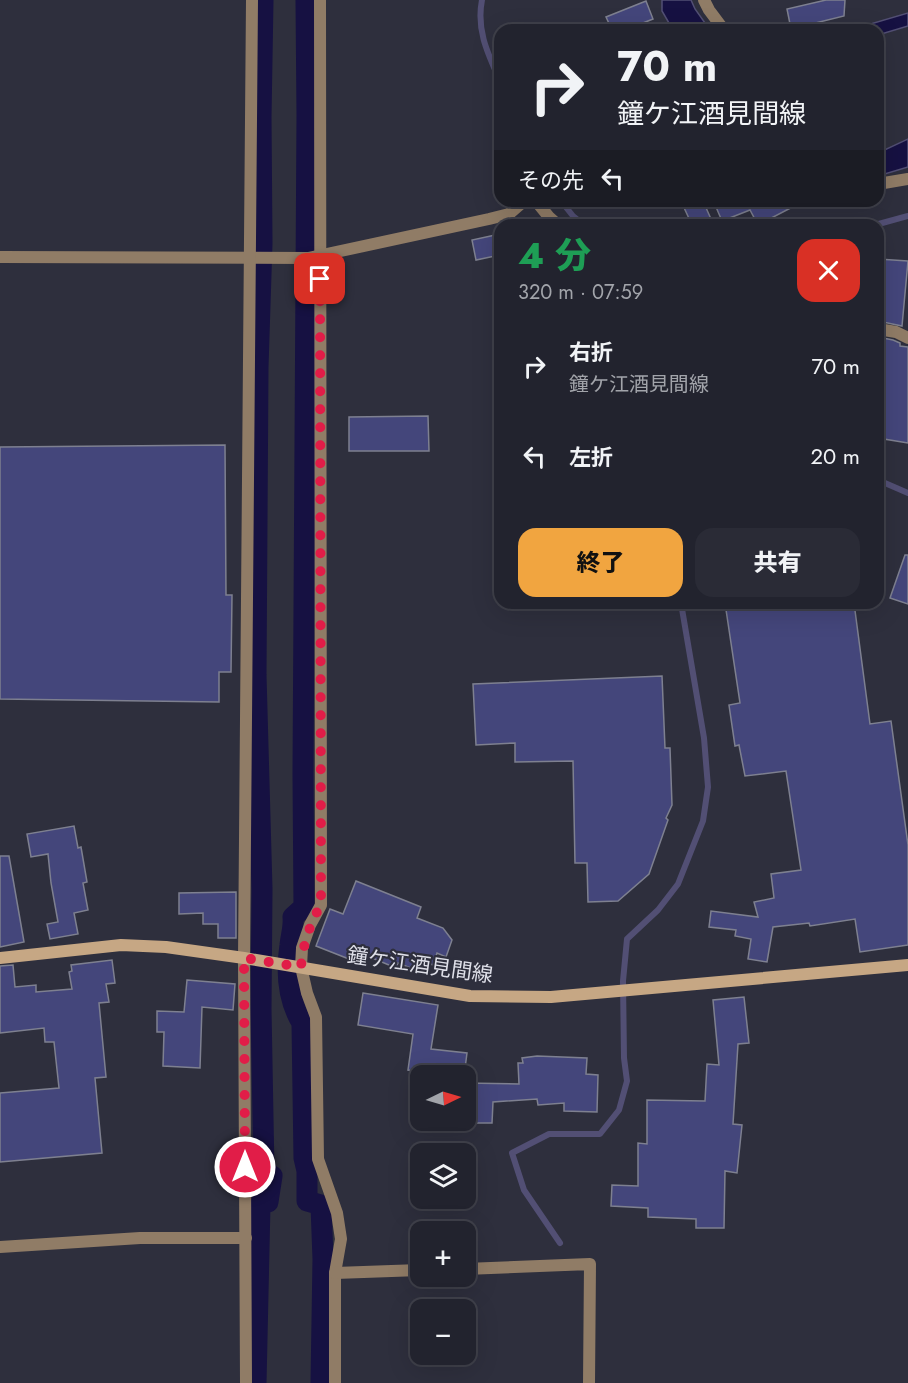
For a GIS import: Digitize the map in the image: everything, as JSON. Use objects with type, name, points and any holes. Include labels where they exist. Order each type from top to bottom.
[{"type":"main road","name":"鐘ケ江酒見間線","points":[[0,958],[121,945],[166,947],[249,958],[470,996],[551,997],[908,965]]},
{"type":"street","points":[[246,1383],[254,258],[252,0]]},
{"type":"street","points":[[320,0],[321,231],[314,257],[321,904],[310,925],[298,966],[316,1017],[318,1159],[337,1213],[341,1239],[335,1273],[335,1383]]},
{"type":"street","points":[[704,0],[720,24]]},
{"type":"street","points":[[884,183],[908,179]]},
{"type":"street","points":[[0,257],[314,257],[489,219],[509,214],[517,207]]},
{"type":"street","points":[[541,207],[551,219]]},
{"type":"street","points":[[884,330],[896,332],[908,338]]},
{"type":"street","points":[[0,1247],[140,1238],[246,1238]]},
{"type":"street","points":[[476,1269],[590,1264],[589,1383]]},
{"type":"street","points":[[335,1273],[410,1270]]},
{"type":"shaded area","points":[[662,0],[691,0],[706,24],[670,24],[662,11]]},
{"type":"shaded area","points":[[908,13],[908,26],[884,33],[884,24],[870,24]]},
{"type":"shaded area","points":[[908,139],[908,167],[884,174],[884,150]]},
{"type":"building","points":[[826,0],[845,0],[844,16],[811,24],[790,24],[787,9]]},
{"type":"building","points":[[646,1],[653,19],[643,24],[609,24],[606,17]]},
{"type":"building","points":[[684,207],[706,207],[711,219],[689,219]]},
{"type":"building","points":[[716,207],[792,207],[770,219],[755,219],[750,210],[721,219]]},
{"type":"building","points":[[494,235],[494,256],[476,260],[472,240]]},
{"type":"building","points":[[884,259],[908,261],[902,326],[884,322]]},
{"type":"building","points":[[884,338],[900,343],[900,346],[908,347],[908,443],[884,439]]},
{"type":"building","points":[[428,416],[429,451],[349,451],[349,417]]},
{"type":"building","points":[[225,445],[226,595],[232,595],[231,672],[219,672],[219,702],[0,699],[0,447]]},
{"type":"building","points":[[905,555],[908,555],[908,604],[890,598]]},
{"type":"building","points":[[726,609],[855,609],[870,724],[891,721],[908,845],[908,945],[860,952],[855,919],[810,926],[809,923],[773,927],[767,962],[748,959],[751,939],[735,936],[736,930],[709,927],[711,911],[758,917],[754,902],[774,898],[771,874],[801,870],[786,771],[745,776],[739,745],[735,746],[729,705],[740,703]]},
{"type":"building","points":[[662,676],[665,748],[670,748],[672,805],[666,818],[668,820],[649,874],[618,901],[588,902],[587,863],[575,863],[573,761],[515,762],[515,743],[476,745],[473,684]]},
{"type":"building","points":[[74,826],[78,848],[81,847],[87,882],[83,883],[88,910],[74,913],[78,934],[50,939],[47,924],[58,922],[48,854],[31,857],[27,834]]},
{"type":"building","points":[[0,856],[9,856],[24,942],[0,947]]},
{"type":"building","points":[[356,881],[421,907],[417,918],[443,928],[452,940],[446,957],[437,953],[433,965],[428,963],[423,973],[398,963],[396,968],[358,952],[354,961],[316,946],[330,909],[343,914]]},
{"type":"building","points":[[236,892],[236,938],[218,938],[218,924],[203,924],[203,913],[179,914],[179,893]]},
{"type":"building","points":[[112,960],[115,983],[106,984],[109,1002],[99,1003],[106,1077],[95,1078],[102,1153],[0,1162],[0,1093],[59,1088],[54,1042],[45,1042],[44,1028],[0,1033],[0,966],[13,965],[15,987],[36,985],[36,992],[72,989],[69,972],[72,971],[71,965]]},
{"type":"building","points":[[187,980],[235,984],[233,1010],[202,1007],[200,1068],[163,1066],[164,1032],[157,1032],[157,1011],[184,1012]]},
{"type":"building","points":[[363,993],[438,1005],[431,1049],[467,1053],[465,1065],[410,1065],[410,1070],[408,1070],[413,1034],[358,1025]]},
{"type":"building","points":[[744,997],[749,1043],[738,1044],[733,1124],[742,1125],[737,1173],[725,1171],[724,1228],[696,1228],[696,1219],[648,1217],[648,1208],[611,1206],[612,1185],[638,1186],[638,1143],[647,1144],[647,1100],[705,1101],[707,1064],[719,1065],[713,1000]]},
{"type":"building","points":[[537,1056],[587,1058],[586,1074],[598,1075],[597,1112],[564,1111],[564,1103],[538,1105],[537,1099],[493,1102],[492,1123],[476,1123],[476,1083],[519,1084],[518,1063],[523,1063],[522,1058]]},
{"type":"waterway","points":[[256,1383],[260,1204],[268,1202],[272,1176],[264,1172],[261,1009],[262,889],[256,675],[263,0]]},
{"type":"waterway","points":[[306,0],[304,907],[293,917],[288,965],[291,995],[302,1023],[307,1201],[321,1205],[323,1259],[321,1383]]},
{"type":"waterway","points":[[482,0],[482,32],[494,67]]},
{"type":"waterway","points":[[566,207],[577,219]]},
{"type":"waterway","points":[[884,223],[908,216]]},
{"type":"waterway","points":[[884,483],[908,493]]},
{"type":"waterway","points":[[560,1243],[524,1190],[512,1153],[549,1134],[600,1134],[619,1110],[627,1081],[624,1058],[623,981],[627,939],[658,910],[678,884],[703,821],[708,787],[704,738],[682,609]]},
{"type":"route","points":[[245,1167],[244,958],[301,967],[302,948],[321,904],[320,279]]}]
